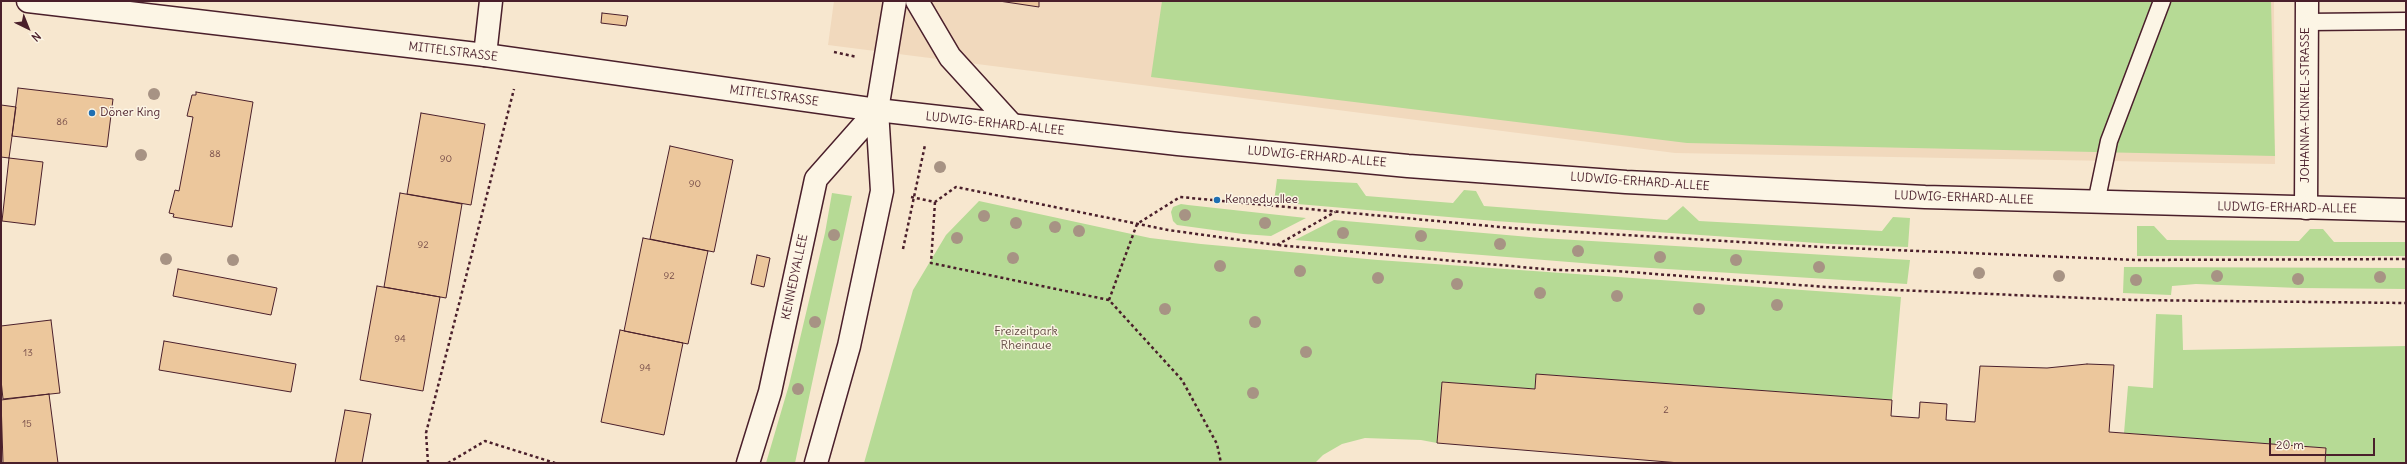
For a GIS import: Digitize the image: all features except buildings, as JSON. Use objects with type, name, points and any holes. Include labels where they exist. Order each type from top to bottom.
[{"type":"main road","name":"MITTELSTRASSE","points":[[28,1],[124,6],[877,110]]},
{"type":"main road","points":[[485,55],[491,1]]},
{"type":"main road","points":[[816,463],[848,346],[882,191],[877,110],[895,1]]},
{"type":"main road","points":[[917,1],[950,57],[1012,125]]},
{"type":"main road","name":"JOHANNA-KINKEL-STRASSE","points":[[2306,208],[2307,11]]},
{"type":"main road","name":"LUDWIG-ERHARD-ALLEE","points":[[877,110],[1178,144],[1400,165],[1626,182],[1925,197],[2096,203],[2406,210]]},
{"type":"main road","name":"KENNEDYALLEE","points":[[748,463],[770,392],[816,179],[877,110]]},
{"type":"lane","points":[[2096,203],[2109,141],[2162,1]]},
{"type":"lane","points":[[2307,11],[2406,21]]},
{"type":"path","points":[[428,463],[426,433],[521,61]]},
{"type":"path","points":[[921,163],[915,198],[935,202],[956,187],[1137,224],[1277,245],[1555,270],[1616,271],[1834,287],[2132,300],[2406,303]]},
{"type":"path","points":[[1109,300],[1137,224],[1180,197],[1510,228],[1906,251],[2137,260],[2406,259]]},
{"type":"path","points":[[935,202],[931,263],[1109,300],[1182,380],[1217,444],[1221,463]]},
{"type":"path","points":[[1277,245],[1335,212]]},
{"type":"path","points":[[448,463],[485,442],[556,463]]},
{"type":"shaded area","points":[[834,1],[2274,1],[2275,164],[1675,153],[828,45]]},
{"type":"green space","points":[[1162,1],[2271,1],[2275,156],[1687,143],[1151,77]]},
{"type":"green space","points":[[1277,179],[1357,183],[1366,196],[1453,203],[1464,190],[1476,191],[1484,206],[1667,220],[1683,206],[1699,221],[1882,231],[1893,217],[1910,218],[1908,247],[1832,244],[1495,221],[1274,202]]},
{"type":"green space","points":[[832,193],[852,196],[795,463],[766,463],[789,385],[825,233]]},
{"type":"green space","name":"Freizeitpark Rheinaue","points":[[979,201],[1150,238],[1201,244],[1378,260],[1901,297],[1892,400],[1536,374],[1535,389],[1442,382],[1437,443],[1421,440],[1365,438],[1342,444],[1323,455],[1315,463],[864,463],[913,290],[946,235]]},
{"type":"green space","points":[[1181,204],[1306,218],[1271,236],[1243,234],[1177,225],[1173,221],[1171,212],[1173,207]]},
{"type":"green space","points":[[1334,220],[1541,238],[1910,260],[1907,284],[1619,266],[1295,240]]},
{"type":"green space","points":[[2137,226],[2154,226],[2167,240],[2299,241],[2310,229],[2323,229],[2334,242],[2406,242],[2406,256],[2137,256]]},
{"type":"green space","points":[[2124,267],[2406,268],[2406,289],[2299,288],[2196,284],[2172,286],[2171,295],[2123,293]]},
{"type":"green space","points":[[2156,314],[2182,315],[2183,350],[2406,346],[2406,463],[2325,463],[2326,448],[2124,433],[2128,386],[2153,388]]},
{"type":"place","name":"Döner King","points":[[92,113]]},
{"type":"place","name":"Kennedyallee","points":[[1217,200]]}]
